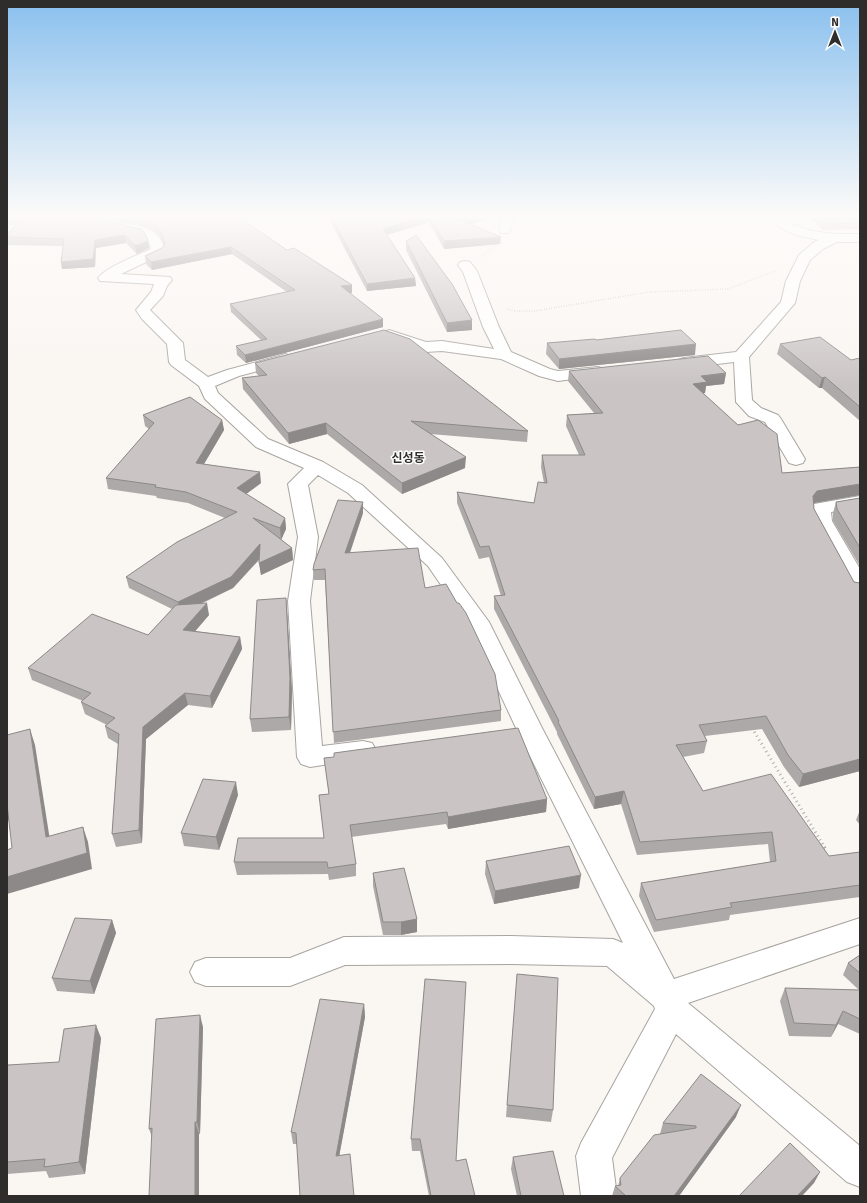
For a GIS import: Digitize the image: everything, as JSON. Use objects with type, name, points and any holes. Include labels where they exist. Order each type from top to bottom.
[{"type":"street","points":[[111,274],[105,278],[165,280],[160,285],[160,290],[156,297],[145,306],[143,310],[147,316],[175,343],[177,362],[206,384],[211,395],[262,444],[316,466],[355,489],[435,562],[478,622],[517,729],[669,1003]]},
{"type":"street","points":[[471,274],[491,327],[505,355]]},
{"type":"street","points":[[668,365],[741,356],[788,303],[796,274]]},
{"type":"street","points":[[372,336],[386,333],[400,340],[426,347],[442,346],[505,355],[545,373],[558,376],[613,371]]},
{"type":"street","points":[[206,384],[233,373],[302,354]]},
{"type":"street","points":[[741,356],[744,366],[744,402],[755,412],[772,419],[796,459]]},
{"type":"street","points":[[316,466],[298,484],[308,536],[299,601],[310,757],[380,747]]},
{"type":"street","points":[[860,502],[821,508],[822,521],[860,588]]},
{"type":"street","points":[[599,1196],[594,1156],[669,1003],[860,931]]},
{"type":"street","points":[[206,972],[290,972],[344,951],[511,950],[613,952],[669,1003],[860,1169]]},
{"type":"path","points":[[478,292],[487,295],[494,302],[505,308],[535,311],[649,292],[728,289],[767,274]]},
{"type":"path","points":[[751,727],[830,857]]},
{"type":"building","points":[[271,274],[335,274],[352,285],[341,286],[383,319],[245,355],[236,346],[267,339],[230,304],[295,290]]},
{"type":"building","points":[[362,274],[412,274],[415,278],[367,284]]},
{"type":"building","points":[[423,274],[445,274],[472,320],[447,323]]},
{"type":"building","points":[[384,330],[410,339],[528,431],[411,421],[466,457],[402,483],[326,423],[288,433],[242,378],[267,375],[255,363]]},
{"type":"building","points":[[681,330],[696,344],[559,359],[547,343],[596,340]]},
{"type":"building","points":[[820,337],[851,360],[860,358],[860,407],[825,377],[822,378],[780,344]]},
{"type":"building","points":[[708,356],[726,373],[701,376],[707,382],[693,384],[738,425],[758,420],[777,434],[782,473],[860,467],[860,484],[817,491],[813,496],[814,509],[854,582],[860,583],[860,759],[803,774],[788,755],[766,716],[699,725],[707,741],[676,745],[703,791],[771,774],[829,856],[860,852],[860,885],[730,903],[732,907],[656,920],[641,883],[776,861],[772,832],[640,842],[624,791],[595,797],[558,722],[559,721],[494,596],[505,595],[489,546],[480,547],[457,492],[534,503],[538,482],[547,483],[542,455],[585,455],[567,415],[603,413],[569,371]]},
{"type":"building","points":[[190,397],[222,420],[196,463],[260,472],[237,488],[285,518],[280,528],[253,518],[292,548],[259,563],[260,544],[231,577],[178,602],[126,577],[177,542],[237,512],[186,492],[155,487],[156,485],[106,478],[154,423],[143,415]]},
{"type":"building","points":[[860,498],[860,548],[837,509],[836,502]]},
{"type":"building","points":[[338,500],[363,502],[345,553],[418,548],[425,588],[446,584],[457,603],[459,603],[466,613],[495,674],[501,710],[333,732],[325,569],[313,570]]},
{"type":"building","points":[[286,598],[290,678],[289,717],[250,719],[257,600]]},
{"type":"building","points":[[207,603],[183,630],[240,637],[210,696],[185,693],[143,727],[139,830],[112,834],[119,734],[105,726],[115,718],[81,702],[91,693],[28,668],[92,614],[148,635],[176,605]]},
{"type":"building","points":[[518,728],[547,799],[448,817],[447,812],[350,825],[356,864],[328,868],[327,862],[234,862],[238,838],[324,838],[319,795],[329,794],[324,758],[334,757],[334,753]]},
{"type":"building","points":[[30,729],[46,837],[83,827],[87,853],[7,877],[7,850],[12,848],[7,804],[7,735]]},
{"type":"building","points":[[203,779],[236,782],[216,837],[181,833]]},
{"type":"building","points":[[569,846],[581,875],[495,891],[486,861]]},
{"type":"building","points":[[404,868],[417,919],[401,922],[383,922],[373,873]]},
{"type":"building","points":[[75,918],[112,920],[90,981],[52,978]]},
{"type":"building","points":[[860,955],[860,973],[848,963]]},
{"type":"building","points":[[517,974],[558,978],[553,1110],[507,1105]]},
{"type":"building","points":[[425,979],[466,982],[456,1161],[466,1159],[475,1196],[431,1196],[420,1139],[411,1139]]},
{"type":"building","points":[[785,988],[860,990],[860,1019],[843,1011],[836,1025],[794,1023]]},
{"type":"building","points":[[320,999],[364,1004],[336,1156],[350,1154],[354,1196],[300,1196],[296,1133],[291,1132]]},
{"type":"building","points":[[200,1015],[197,1122],[195,1122],[195,1196],[149,1196],[152,1128],[149,1129],[156,1019]]},
{"type":"building","points":[[96,1025],[79,1162],[44,1167],[45,1159],[7,1162],[8,1065],[59,1062],[64,1029]]},
{"type":"building","points":[[701,1074],[741,1105],[674,1196],[626,1196],[615,1186],[621,1185],[620,1178],[654,1135],[696,1128],[696,1126],[663,1123]]},
{"type":"building","points":[[790,1143],[820,1172],[797,1196],[739,1196]]},
{"type":"building","points":[[553,1151],[564,1196],[521,1196],[513,1157]]},
{"type":"district","name":"신성동","points":[[408,458]]}]
